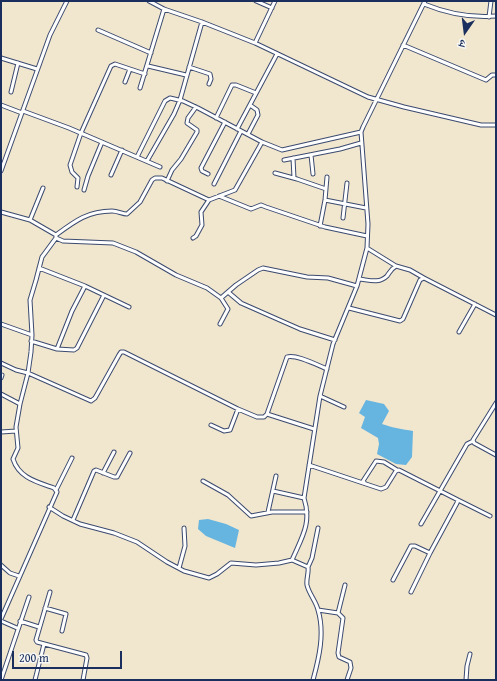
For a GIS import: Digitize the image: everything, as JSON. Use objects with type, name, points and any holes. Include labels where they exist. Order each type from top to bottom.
[{"type":"street","points":[[1,171],[50,35],[67,1]]},
{"type":"street","points":[[149,1],[164,9],[255,43],[368,97],[376,98],[404,108],[481,126],[496,125]]},
{"type":"street","points":[[256,1],[272,8]]},
{"type":"street","points":[[255,43],[275,1]]},
{"type":"street","points":[[489,17],[491,1]]},
{"type":"street","points":[[292,560],[306,529],[307,512],[304,498],[320,396],[335,340],[357,286],[367,248],[366,208],[361,143],[362,127],[424,3],[456,13],[480,18],[496,16]]},
{"type":"street","points":[[140,88],[148,66],[164,9]]},
{"type":"street","points":[[147,161],[174,114],[180,100],[202,22]]},
{"type":"street","points":[[98,30],[151,53]]},
{"type":"street","points":[[403,45],[486,80],[492,75],[496,75]]},
{"type":"street","points":[[214,184],[250,104],[277,54]]},
{"type":"street","points":[[1,58],[37,69]]},
{"type":"street","points":[[10,92],[18,63]]},
{"type":"street","points":[[77,187],[78,178],[72,172],[70,165],[81,133],[111,66],[115,64],[145,74]]},
{"type":"street","points":[[148,66],[186,75]]},
{"type":"street","points":[[189,66],[210,74],[211,78],[209,84]]},
{"type":"street","points":[[125,82],[130,69]]},
{"type":"street","points":[[216,118],[232,85],[236,84],[256,93]]},
{"type":"street","points":[[137,157],[165,101],[170,98],[180,100],[196,107],[262,142],[282,150],[361,132]]},
{"type":"street","points":[[248,134],[258,114],[257,110],[250,104]]},
{"type":"street","points":[[1,105],[81,133],[160,167]]},
{"type":"street","points":[[167,181],[172,170],[181,159],[198,131],[187,123],[188,118],[196,107]]},
{"type":"street","points":[[208,174],[202,171],[201,168],[225,122]]},
{"type":"street","points":[[84,190],[102,142]]},
{"type":"street","points":[[193,238],[196,236],[202,225],[201,212],[209,200],[236,190],[262,142]]},
{"type":"street","points":[[284,160],[361,143]]},
{"type":"street","points":[[111,175],[122,150]]},
{"type":"street","points":[[310,155],[313,174]]},
{"type":"street","points":[[293,158],[294,178]]},
{"type":"street","points":[[1,159],[5,161]]},
{"type":"street","points":[[274,173],[326,189]]},
{"type":"street","points":[[320,226],[325,200],[327,177]]},
{"type":"street","points":[[56,490],[26,478],[15,466],[13,457],[18,448],[16,431],[20,404],[28,373],[32,341],[30,300],[42,257],[56,237],[76,220],[87,214],[114,211],[127,214],[140,202],[152,180],[159,178],[209,200]]},
{"type":"street","points":[[343,218],[347,183]]},
{"type":"street","points":[[30,220],[43,188]]},
{"type":"street","points":[[219,196],[251,209],[261,206],[266,207],[320,226],[367,236]]},
{"type":"street","points":[[325,200],[366,208]]},
{"type":"street","points":[[1,212],[30,220],[63,241],[113,243],[136,252],[176,275],[207,288],[221,298],[228,309],[220,324]]},
{"type":"street","points":[[367,248],[396,266],[410,270],[496,315]]},
{"type":"street","points":[[359,279],[382,280],[392,268],[396,266]]},
{"type":"street","points":[[39,268],[85,286],[130,307]]},
{"type":"street","points":[[221,298],[236,285],[263,268],[307,277],[328,278],[357,286]]},
{"type":"street","points":[[348,308],[400,321],[420,280],[424,278]]},
{"type":"street","points":[[56,349],[72,311],[85,286]]},
{"type":"street","points":[[228,292],[241,303],[300,329],[335,340]]},
{"type":"street","points":[[32,341],[56,349],[74,350],[104,295]]},
{"type":"street","points":[[459,332],[475,304]]},
{"type":"street","points":[[1,324],[32,334]]},
{"type":"street","points":[[1,363],[16,370],[28,373],[91,401],[96,398],[121,352],[124,352],[257,417],[264,417],[267,414],[286,357],[295,357],[327,368]]},
{"type":"street","points":[[1,394],[20,404]]},
{"type":"street","points":[[320,396],[344,407]]},
{"type":"street","points":[[421,524],[467,444],[473,441],[496,403]]},
{"type":"street","points":[[211,425],[224,431],[230,430],[238,409]]},
{"type":"street","points":[[267,414],[314,429]]},
{"type":"street","points":[[1,432],[16,431]]},
{"type":"street","points":[[473,441],[496,455]]},
{"type":"street","points":[[103,473],[114,452]]},
{"type":"street","points":[[73,520],[84,496],[92,473],[96,470],[117,477],[130,453]]},
{"type":"street","points":[[17,628],[1,620],[56,490],[72,458]]},
{"type":"street","points":[[364,482],[363,481],[376,461],[384,462],[397,470],[490,516]]},
{"type":"street","points":[[309,465],[364,482],[378,488],[384,488],[397,470]]},
{"type":"street","points":[[268,512],[276,476]]},
{"type":"street","points":[[203,481],[225,493],[248,515],[253,516],[268,512],[307,512]]},
{"type":"street","points":[[273,491],[304,498]]},
{"type":"street","points":[[412,592],[430,553],[458,500]]},
{"type":"street","points":[[49,507],[85,526],[114,533],[137,542],[167,562],[184,571],[209,578],[217,574],[231,563],[256,565],[279,564],[292,560],[308,567]]},
{"type":"street","points":[[179,568],[184,549],[184,528]]},
{"type":"street","points":[[313,680],[320,650],[321,630],[318,610],[307,584],[309,571],[308,567],[312,558],[318,528]]},
{"type":"street","points":[[393,580],[411,546],[415,546],[430,553]]},
{"type":"street","points":[[1,565],[10,573],[19,576]]},
{"type":"street","points":[[338,613],[345,585]]},
{"type":"street","points":[[50,592],[36,640],[37,642],[86,655],[87,658],[83,680]]},
{"type":"street","points":[[1,680],[17,628],[29,597]]},
{"type":"street","points":[[45,608],[66,614],[62,631]]},
{"type":"street","points":[[318,610],[338,613],[344,618],[338,654],[339,657],[350,662],[351,668],[348,680]]},
{"type":"street","points":[[20,621],[39,627]]},
{"type":"street","points":[[35,680],[44,644]]},
{"type":"street","points":[[466,680],[466,670],[470,654]]},
{"type":"water","points":[[366,400],[384,404],[389,411],[382,424],[413,431],[412,457],[406,465],[396,464],[377,454],[379,444],[378,438],[361,428],[365,417],[359,413]]},
{"type":"water","points":[[208,519],[226,524],[239,530],[235,548],[206,536],[198,529],[199,520]]}]
